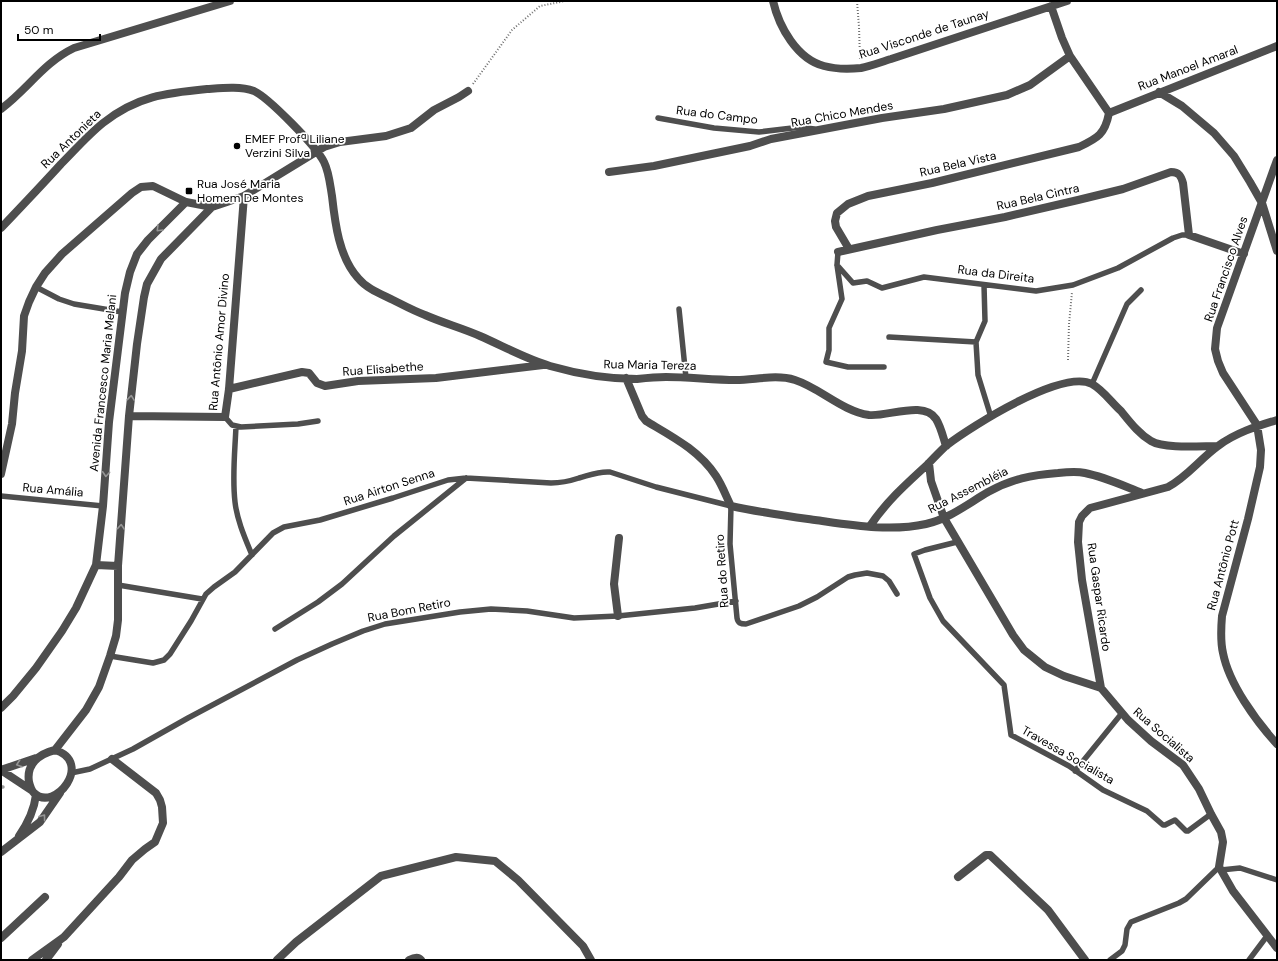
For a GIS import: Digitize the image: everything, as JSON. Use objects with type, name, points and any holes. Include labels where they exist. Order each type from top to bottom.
[{"type":"street","points":[[1,109],[49,64],[62,54],[74,48],[230,1]]},
{"type":"street","name":"Rua Visconde de Taunay","points":[[773,1],[786,34],[793,45],[810,60],[824,66],[843,68],[862,68],[1067,1]]},
{"type":"street","points":[[1052,6],[1062,38],[1070,56],[1109,112]]},
{"type":"street","name":"Rua Manoel Amaral","points":[[1109,112],[1277,46]]},
{"type":"street","name":"Rua Chico Mendes","points":[[609,172],[654,166],[750,146],[771,139],[882,118],[944,109],[1007,95],[1030,85],[1070,56]]},
{"type":"street","name":"Rua Antonieta","points":[[1,228],[68,157],[102,124],[126,108],[153,96],[175,92],[217,89],[243,88],[252,91],[261,95],[270,102],[317,151]]},
{"type":"street","points":[[1,474],[12,424],[15,393],[22,351],[24,316],[29,302],[45,273],[62,254],[132,193],[141,187],[153,186],[186,202],[212,206],[244,196],[324,147],[340,142],[386,136],[411,128],[434,110],[459,98],[468,91]]},
{"type":"street","points":[[1159,92],[1182,106],[1214,133],[1234,156],[1262,203],[1277,251]]},
{"type":"street","name":"Rua Bela Vista","points":[[849,249],[836,227],[835,221],[837,213],[848,204],[868,196],[932,183],[1079,147],[1093,140],[1103,131],[1106,126],[1109,112]]},
{"type":"street","name":"Rua Maria Tereza","points":[[317,151],[323,159],[329,176],[334,215],[342,250],[348,264],[358,279],[372,290],[424,315],[477,334],[545,365],[586,375],[626,378],[733,380],[784,377],[802,382],[851,409],[869,415],[918,410],[927,411],[936,418],[946,446]]},
{"type":"street","name":"Rua Francisco Alves","points":[[1257,425],[1223,372],[1218,361],[1216,349],[1217,328],[1277,160]]},
{"type":"street","name":"Rua Bela Cintra","points":[[838,252],[1078,200],[1122,189],[1171,172],[1179,174],[1184,183],[1189,235]]},
{"type":"street","name":"Rua Antônio Amor Divino","points":[[129,416],[225,417],[229,389],[244,196]]},
{"type":"street","name":"Avenida Francesco Maria Melani","points":[[1,708],[36,668],[62,631],[76,608],[96,566],[103,506],[109,422],[122,312],[128,279],[137,254],[148,240],[186,202]]},
{"type":"street","points":[[1,770],[54,750],[86,710],[99,687],[110,656],[118,620],[118,566],[129,416],[139,328],[147,284],[161,259],[212,206]]},
{"type":"street","points":[[1189,235],[1244,254]]},
{"type":"street","name":"Rua Elisabethe","points":[[229,389],[302,372],[309,373],[317,383],[325,386],[358,381],[436,378],[545,365]]},
{"type":"street","points":[[626,378],[642,416],[646,421],[686,445],[700,458],[715,475],[731,506]]},
{"type":"street","points":[[870,526],[888,501],[946,446],[990,417],[1034,394],[1069,382],[1084,382],[1092,384],[1101,391],[1141,433],[1152,442],[1169,445],[1217,446]]},
{"type":"street","name":"Rua Gaspar Ricardo","points":[[1101,688],[1082,580],[1078,542],[1079,522],[1082,516],[1090,508],[1162,489],[1179,481],[1217,446],[1257,425],[1277,420]]},
{"type":"street","name":"Rua Antônio Pott","points":[[1257,425],[1261,450],[1260,467],[1248,519],[1225,600],[1221,632],[1222,652],[1226,667],[1232,680],[1260,725],[1277,744]]},
{"type":"street","points":[[929,463],[931,482],[944,518],[1013,635],[1024,650],[1045,667],[1064,676],[1101,688]]},
{"type":"street","name":"Rua Assembléia","points":[[731,506],[759,512],[870,526],[906,528],[926,524],[944,518],[1003,485],[1018,478],[1038,474],[1070,472],[1085,473],[1142,494]]},
{"type":"street","points":[[618,616],[614,584],[619,538]]},
{"type":"street","points":[[96,566],[118,566]]},
{"type":"street","name":"Rua Socialista","points":[[1101,688],[1122,713],[1151,741],[1183,765],[1199,789],[1223,836],[1220,869]]},
{"type":"street","points":[[1,852],[18,838],[29,832],[40,822],[68,784],[71,766],[67,756],[64,753],[54,750]]},
{"type":"street","points":[[18,838],[30,819],[35,804],[34,792],[29,774],[32,763],[36,758]]},
{"type":"street","points":[[46,960],[64,937],[119,877],[132,860],[155,842],[163,823],[162,807],[156,793],[112,759]]},
{"type":"street","points":[[1,770],[34,792],[49,797],[62,791]]},
{"type":"street","points":[[958,877],[986,854],[990,855],[1048,910],[1084,960]]},
{"type":"street","points":[[277,960],[296,942],[381,876],[456,857],[494,861],[518,880],[583,946],[591,960]]},
{"type":"street","points":[[1220,869],[1233,890],[1277,948]]},
{"type":"street","points":[[1,938],[45,897]]},
{"type":"street","points":[[32,960],[64,937]]},
{"type":"street","points":[[409,960],[415,958],[422,960]]},
{"type":"lane","name":"Rua do Campo","points":[[658,118],[714,128],[759,132],[801,127],[820,130]]},
{"type":"lane","name":"Rua da Direita","points":[[837,265],[853,283],[867,281],[882,288],[924,277],[1036,291],[1072,285],[1118,268],[1173,238],[1182,235],[1189,235]]},
{"type":"lane","points":[[838,252],[837,265],[842,299],[829,328],[829,350],[826,362],[848,367],[884,367]]},
{"type":"lane","points":[[984,285],[985,321],[976,342],[978,375],[990,417]]},
{"type":"lane","points":[[36,287],[59,299],[74,304],[122,312]]},
{"type":"lane","points":[[1092,384],[1127,304],[1141,290]]},
{"type":"lane","points":[[680,309],[686,378]]},
{"type":"lane","points":[[889,337],[976,342]]},
{"type":"lane","points":[[225,417],[229,423],[236,426],[272,426],[318,420]]},
{"type":"lane","points":[[236,426],[234,479],[235,502],[237,516],[252,555]]},
{"type":"lane","name":"Rua Airton Senna","points":[[110,656],[153,663],[164,660],[170,654],[191,621],[202,599],[214,586],[235,572],[273,534],[284,527],[320,520],[448,480],[466,478],[563,483],[603,471],[656,487],[731,506]]},
{"type":"lane","points":[[275,629],[318,602],[342,584],[394,536],[466,478]]},
{"type":"lane","name":"Rua Amália","points":[[1,496],[103,506]]},
{"type":"lane","name":"Rua do Retiro","points":[[731,506],[730,544],[738,622],[741,624],[746,624],[799,606],[817,597],[848,577],[855,575],[867,574],[883,576],[889,581],[897,594]]},
{"type":"lane","name":"Travessa Socialista","points":[[957,542],[914,554],[930,598],[943,621],[1004,685],[1011,735],[1075,770],[1104,790],[1147,811],[1163,825],[1175,820],[1190,831],[1211,814]]},
{"type":"lane","points":[[118,585],[202,599]]},
{"type":"lane","name":"Rua Bom Retiro","points":[[71,773],[90,768],[133,749],[297,660],[363,631],[385,624],[460,612],[491,609],[527,611],[574,618],[618,616],[695,608],[736,601]]},
{"type":"lane","points":[[1075,770],[1122,713]]},
{"type":"lane","points":[[1110,960],[1122,950],[1125,945],[1127,929],[1131,922],[1186,899],[1220,869],[1240,868],[1277,880]]},
{"type":"lane","points":[[1249,960],[1267,936]]},
{"type":"path","points":[[468,91],[512,30],[540,6],[565,1]]},
{"type":"path","points":[[856,1],[859,27],[859,53],[862,68]]},
{"type":"path","points":[[1068,360],[1072,285]]},
{"type":"place","name":"EMEF Profª Liliane Verzini Silva","points":[[237,146]]},
{"type":"place","name":"Rua José Maria Homem De Montes","points":[[189,191]]}]
